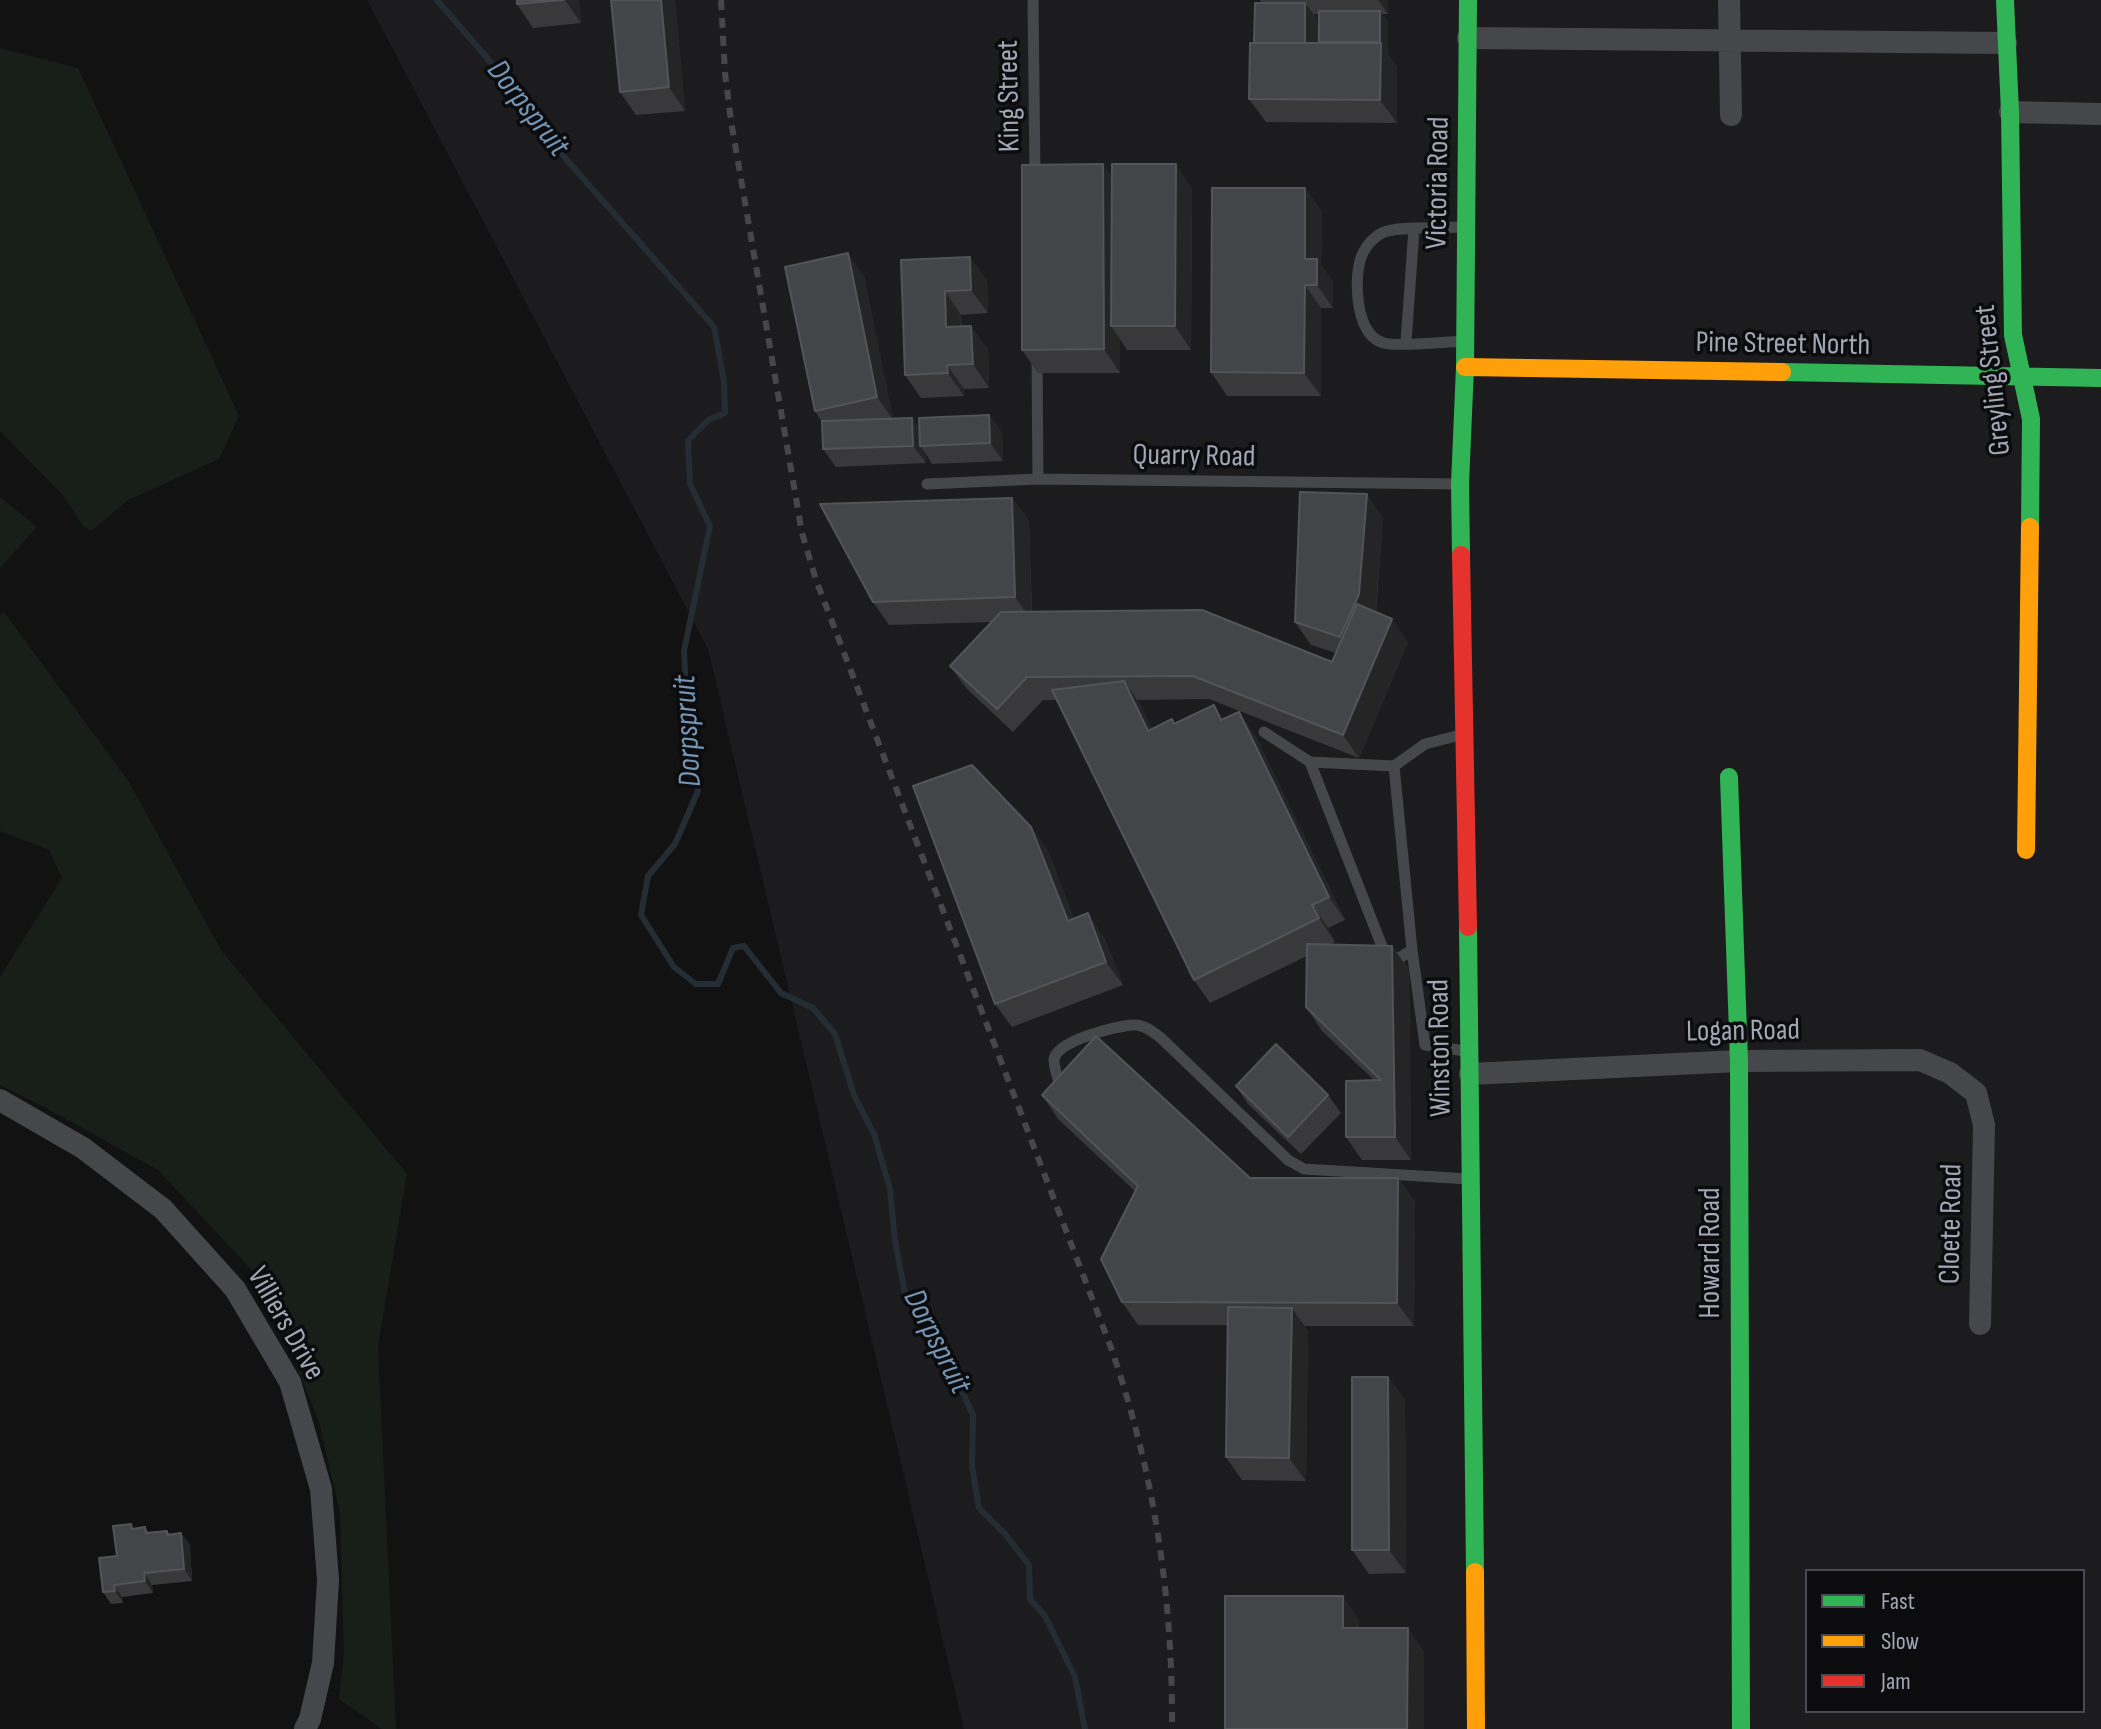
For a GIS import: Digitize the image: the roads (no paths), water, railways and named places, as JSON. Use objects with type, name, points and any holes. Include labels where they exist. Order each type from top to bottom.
[{"type":"street","name":"Victoria Road","points":[[1465,367],[1468,0]]},
{"type":"street","points":[[1729,0],[1731,115]]},
{"type":"street","name":"Greyling Street","points":[[2005,0],[2013,335],[2031,419],[2026,850]]},
{"type":"street","points":[[1468,38],[2006,43]]},
{"type":"street","points":[[2010,112],[2101,114]]},
{"type":"street","name":"Pine Street North","points":[[1465,367],[2101,378]]},
{"type":"street","name":"Winston Road","points":[[1465,367],[1460,484],[1470,1063],[1476,1729]]},
{"type":"street","name":"Howard Road","points":[[1729,777],[1739,1061],[1741,1729]]},
{"type":"street","name":"Logan Road","points":[[1470,1063],[1920,1060],[1950,1073],[1976,1093],[1984,1125]]},
{"type":"street","name":"Villiers Drive","points":[[0,1100],[83,1148],[163,1209],[235,1289],[290,1382],[321,1489],[328,1580],[323,1663],[305,1729]]},
{"type":"street","name":"Cloete Road","points":[[1980,1324],[1984,1125]]},
{"type":"lane","name":"King Street","points":[[1033,0],[1035,192]]},
{"type":"lane","points":[[1465,341],[1384,343],[1368,334],[1361,318],[1359,299],[1360,260],[1370,241],[1385,230],[1466,227]]},
{"type":"lane","points":[[1406,342],[1414,229]]},
{"type":"lane","points":[[1037,351],[1038,479]]},
{"type":"lane","name":"Quarry Road","points":[[927,484],[1038,479],[1460,484]]},
{"type":"lane","points":[[1264,732],[1310,762],[1394,766],[1425,744],[1464,734]]},
{"type":"lane","points":[[1310,762],[1387,959],[1401,957],[1412,950]]},
{"type":"lane","points":[[1394,766],[1412,950],[1425,1045],[1470,1063]]},
{"type":"lane","points":[[1064,1100],[1054,1059],[1057,1052],[1068,1042],[1135,1024],[1161,1038],[1288,1160],[1304,1169],[1471,1179]]},
{"type":"waterway","name":"Dorpspruit","points":[[437,0],[532,110],[566,159],[714,327],[724,381],[725,413],[708,420],[688,441],[690,484],[710,526],[684,651],[698,791],[675,844],[648,876],[641,915],[674,967],[696,984],[718,984],[733,948],[744,946],[781,993],[813,1008],[835,1034],[854,1095],[874,1134],[890,1189],[895,1241],[906,1299],[930,1331],[973,1415],[972,1467],[979,1508],[1005,1534],[1029,1565],[1030,1599],[1045,1616],[1075,1677],[1085,1729]]},
{"type":"railway","points":[[721,0],[731,121],[802,533],[816,580],[1110,1345],[1125,1392],[1158,1534],[1169,1631],[1172,1729]]}]
